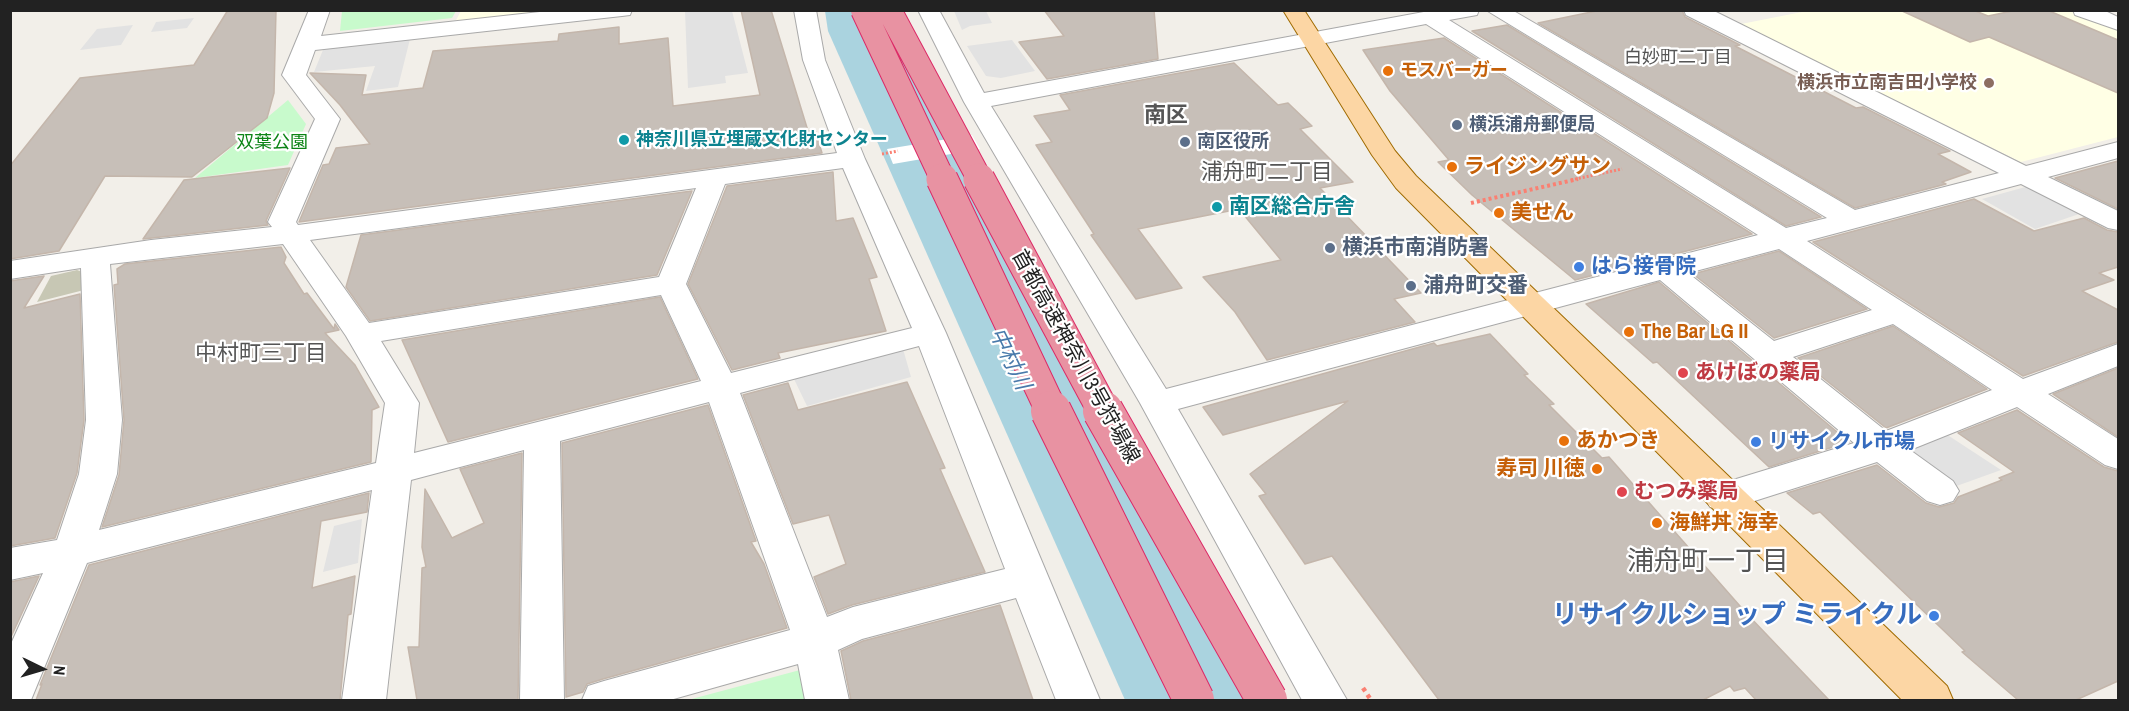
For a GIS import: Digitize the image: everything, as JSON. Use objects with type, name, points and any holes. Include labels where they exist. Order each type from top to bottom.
[{"type":"highway","name":"首都高速神奈川3号狩場線","points":[[862,10],[1066,444],[1194,700]]},
{"type":"highway","name":"首都高速神奈川3号狩場線","points":[[889,10],[1102,409],[1267,700]]},
{"type":"main road","points":[[1293,10],[1385,155],[1406,182],[1931,700]]},
{"type":"street","points":[[320,10],[294,75],[328,119],[282,222],[361,334],[402,403],[364,700]]},
{"type":"street","points":[[307,44],[622,10]]},
{"type":"street","points":[[805,10],[814,60],[852,159],[930,333],[1078,700]]},
{"type":"street","points":[[928,10],[976,102],[1157,404],[1325,700]]},
{"type":"street","points":[[976,102],[1313,41],[1469,10]]},
{"type":"street","points":[[1497,10],[1853,221]]},
{"type":"street","points":[[1694,10],[2118,222]]},
{"type":"street","points":[[2083,10],[2118,24]]},
{"type":"street","points":[[1429,17],[1782,238],[2118,456]]},
{"type":"street","points":[[1157,404],[2118,150]]},
{"type":"street","points":[[10,270],[852,159]]},
{"type":"street","points":[[714,177],[671,284],[721,388],[815,641],[827,700]]},
{"type":"street","points":[[10,698],[72,552],[98,474],[104,420],[95,258]]},
{"type":"street","points":[[1666,270],[1882,447],[1940,491]]},
{"type":"street","points":[[361,334],[671,284]]},
{"type":"street","points":[[1768,354],[1896,313]]},
{"type":"street","points":[[10,564],[72,552],[392,472],[930,333]]},
{"type":"street","points":[[1723,497],[1882,447],[2118,354]]},
{"type":"street","points":[[542,434],[542,700]]},
{"type":"street","points":[[604,700],[815,641],[854,624],[1028,579]]},
{"type":"path","points":[[1471,203],[1658,161]]},
{"type":"shaded area","name":"横浜市立南吉田小学校","points":[[1800,10],[2073,11],[2118,28],[2118,137],[2021,162],[1741,24],[1802,12]]},
{"type":"shaded area","points":[[461,11],[563,11],[455,22]]},
{"type":"shaded area","points":[[685,11],[732,11],[748,73],[725,76],[726,83],[688,88]]},
{"type":"shaded area","points":[[954,11],[986,11],[992,23],[970,26],[962,30]]},
{"type":"shaded area","points":[[194,18],[187,28],[151,32],[156,22]]},
{"type":"shaded area","points":[[133,25],[121,45],[80,50],[97,29]]},
{"type":"shaded area","points":[[410,39],[398,87],[366,91],[375,66],[314,72],[323,50],[331,46]]},
{"type":"shaded area","points":[[1012,40],[1035,71],[1001,78],[986,76],[967,46]]},
{"type":"shaded area","points":[[2029,186],[2082,213],[2035,229],[1982,199]]},
{"type":"shaded area","points":[[77,270],[85,273],[84,290],[37,302],[51,276]]},
{"type":"shaded area","points":[[903,349],[911,377],[807,406],[794,379]]},
{"type":"shaded area","points":[[1946,434],[2001,470],[1951,488],[1900,451]]},
{"type":"shaded area","points":[[362,519],[358,563],[323,572],[334,526]]},
{"type":"green space","points":[[342,10],[456,11],[452,18],[340,31]]},
{"type":"green space","name":"双葉公園","points":[[288,100],[306,124],[288,165],[195,178]]},
{"type":"green space","points":[[800,670],[807,700],[688,700]]},
{"type":"water","name":"中村川","points":[[825,11],[898,11],[1263,700],[1125,700],[828,31]]},
{"type":"pier","points":[[972,135],[980,149],[893,164],[887,149]]},
{"type":"building","points":[[228,10],[276,10],[274,93],[267,118],[192,177],[105,176],[59,251],[10,259],[10,166],[80,78],[194,65]]},
{"type":"building","points":[[741,10],[771,10],[808,131],[815,130],[822,153],[299,222],[323,165],[329,164],[336,148],[370,144],[340,105],[310,73],[366,75],[362,95],[423,88],[433,51],[558,41],[559,34],[619,27],[619,44],[668,38],[673,106],[760,95]]},
{"type":"building","points":[[1044,10],[1154,10],[1158,59],[1047,79],[1019,42],[1064,36]]},
{"type":"building","points":[[1601,10],[1682,10],[1685,17],[1740,45],[1735,46],[1856,108],[1863,107],[1950,151],[1938,154],[1971,172],[1942,182],[1946,184],[1855,208],[1538,23]]},
{"type":"building","points":[[1900,10],[1973,10],[1988,16],[2017,10],[2047,10],[2118,40],[2118,93],[1989,37],[1970,42]]},
{"type":"building","points":[[1507,25],[1821,217],[1786,226],[1472,31]]},
{"type":"building","points":[[1444,38],[1752,234],[1575,280],[1472,195],[1438,162],[1449,160],[1390,91],[1363,50]]},
{"type":"building","name":"南区総合庁舎","points":[[1234,63],[1278,105],[1288,103],[1312,126],[1300,129],[1353,182],[1320,188],[1421,293],[1394,299],[1415,322],[1267,360],[1235,312],[1203,277],[1281,260],[1239,209],[1138,229],[1182,288],[1136,299],[1091,235],[1094,234],[1036,145],[1052,142],[1034,116],[1070,110],[1060,95]]},
{"type":"building","points":[[2118,161],[2118,209],[2055,178]]},
{"type":"building","points":[[290,168],[266,221],[268,225],[143,239],[184,180]]},
{"type":"building","points":[[833,172],[836,221],[853,218],[877,277],[869,279],[886,331],[778,353],[780,358],[732,370],[688,284],[727,186]]},
{"type":"building","points":[[692,191],[657,275],[370,321],[346,287],[361,235]]},
{"type":"building","points":[[1974,199],[2034,231],[2084,218],[2107,230],[2118,232],[2118,267],[2099,273],[2114,280],[2082,291],[2118,310],[2118,342],[2023,376],[1813,242]]},
{"type":"building","points":[[281,247],[286,257],[284,263],[304,294],[307,293],[334,329],[335,324],[339,330],[325,333],[355,365],[379,407],[372,410],[371,462],[102,527],[119,475],[124,420],[114,285],[118,284],[117,269],[125,264]]},
{"type":"building","points":[[1779,251],[1867,309],[1774,338],[1693,274]]},
{"type":"building","points":[[44,276],[24,308],[80,294],[84,420],[77,473],[55,538],[10,546],[10,281]]},
{"type":"building","points":[[1659,282],[1849,442],[1769,467],[1657,362],[1653,363],[1586,304]]},
{"type":"building","points":[[660,297],[698,379],[448,442],[402,340]]},
{"type":"building","points":[[1893,326],[1987,389],[1886,428],[1798,358]]},
{"type":"building","points":[[1490,334],[1528,374],[1524,375],[1554,404],[1549,405],[1602,458],[1609,457],[1747,614],[1829,700],[1756,700],[1745,688],[1734,691],[1730,686],[1703,700],[1439,700],[1332,556],[1305,564],[1259,496],[1266,494],[1250,474],[1348,401],[1223,435],[1203,407],[1434,343],[1437,346]]},
{"type":"building","points":[[2118,368],[2118,437],[2053,394]]},
{"type":"building","points":[[907,382],[945,468],[940,469],[985,572],[852,605],[828,614],[814,577],[846,564],[829,515],[793,524],[743,395],[788,383],[798,410]]},
{"type":"building","points":[[708,405],[756,541],[751,542],[764,564],[787,628],[603,679],[587,684],[583,692],[566,697],[562,443]]},
{"type":"building","points":[[2017,410],[2104,467],[2118,471],[2118,681],[2076,700],[2018,700],[1962,652],[1965,651],[1820,512],[1813,514],[1787,493],[1877,465],[1926,503],[1939,507],[1954,503],[1958,497],[2002,480],[1999,478],[2014,472],[1958,433]]},
{"type":"building","points":[[522,453],[518,700],[417,700],[408,647],[419,647],[422,568],[426,567],[422,547],[425,489],[452,538],[484,523],[460,469]]},
{"type":"building","points":[[369,493],[367,512],[321,521],[312,588],[355,576],[351,614],[348,615],[340,700],[36,700],[89,565]]},
{"type":"building","points":[[39,576],[10,639],[10,582]]},
{"type":"building","points":[[1000,605],[1033,700],[851,700],[841,651],[863,641]]},
{"type":"place","name":"モスバーガー","points":[[1388,71]]},
{"type":"place","name":"横浜市立南吉田小学校","points":[[1989,83]]},
{"type":"place","name":"横浜浦舟郵便局","points":[[1457,125]]},
{"type":"place","name":"神奈川県立埋蔵文化財センター","points":[[624,140]]},
{"type":"place","name":"南区役所","points":[[1185,142]]},
{"type":"place","name":"ライジングサン","points":[[1452,167]]},
{"type":"place","name":"南区総合庁舎","points":[[1217,207]]},
{"type":"place","name":"美せん","points":[[1499,213]]},
{"type":"place","name":"横浜市南消防署","points":[[1330,248]]},
{"type":"place","name":"はら接骨院","points":[[1579,267]]},
{"type":"place","name":"浦舟町交番","points":[[1411,286]]},
{"type":"place","name":"The Bar LG II","points":[[1629,332]]},
{"type":"place","name":"あけぼの薬局","points":[[1683,373]]},
{"type":"place","name":"あかつき","points":[[1564,441]]},
{"type":"place","name":"リサイクル市場","points":[[1756,442]]},
{"type":"place","name":"寿司 川徳","points":[[1597,469]]},
{"type":"place","name":"むつみ薬局","points":[[1622,492]]},
{"type":"place","name":"海鮮丼 海幸","points":[[1657,523]]},
{"type":"place","name":"リサイクルショップ ミライクル","points":[[1934,616]]},
{"type":"district","name":"白妙町二丁目","points":[[1678,58]]},
{"type":"district","name":"南区","points":[[1166,116]]},
{"type":"district","name":"浦舟町二丁目","points":[[1267,173]]},
{"type":"district","name":"中村町三丁目","points":[[261,354]]},
{"type":"district","name":"浦舟町一丁目","points":[[1708,563]]}]
